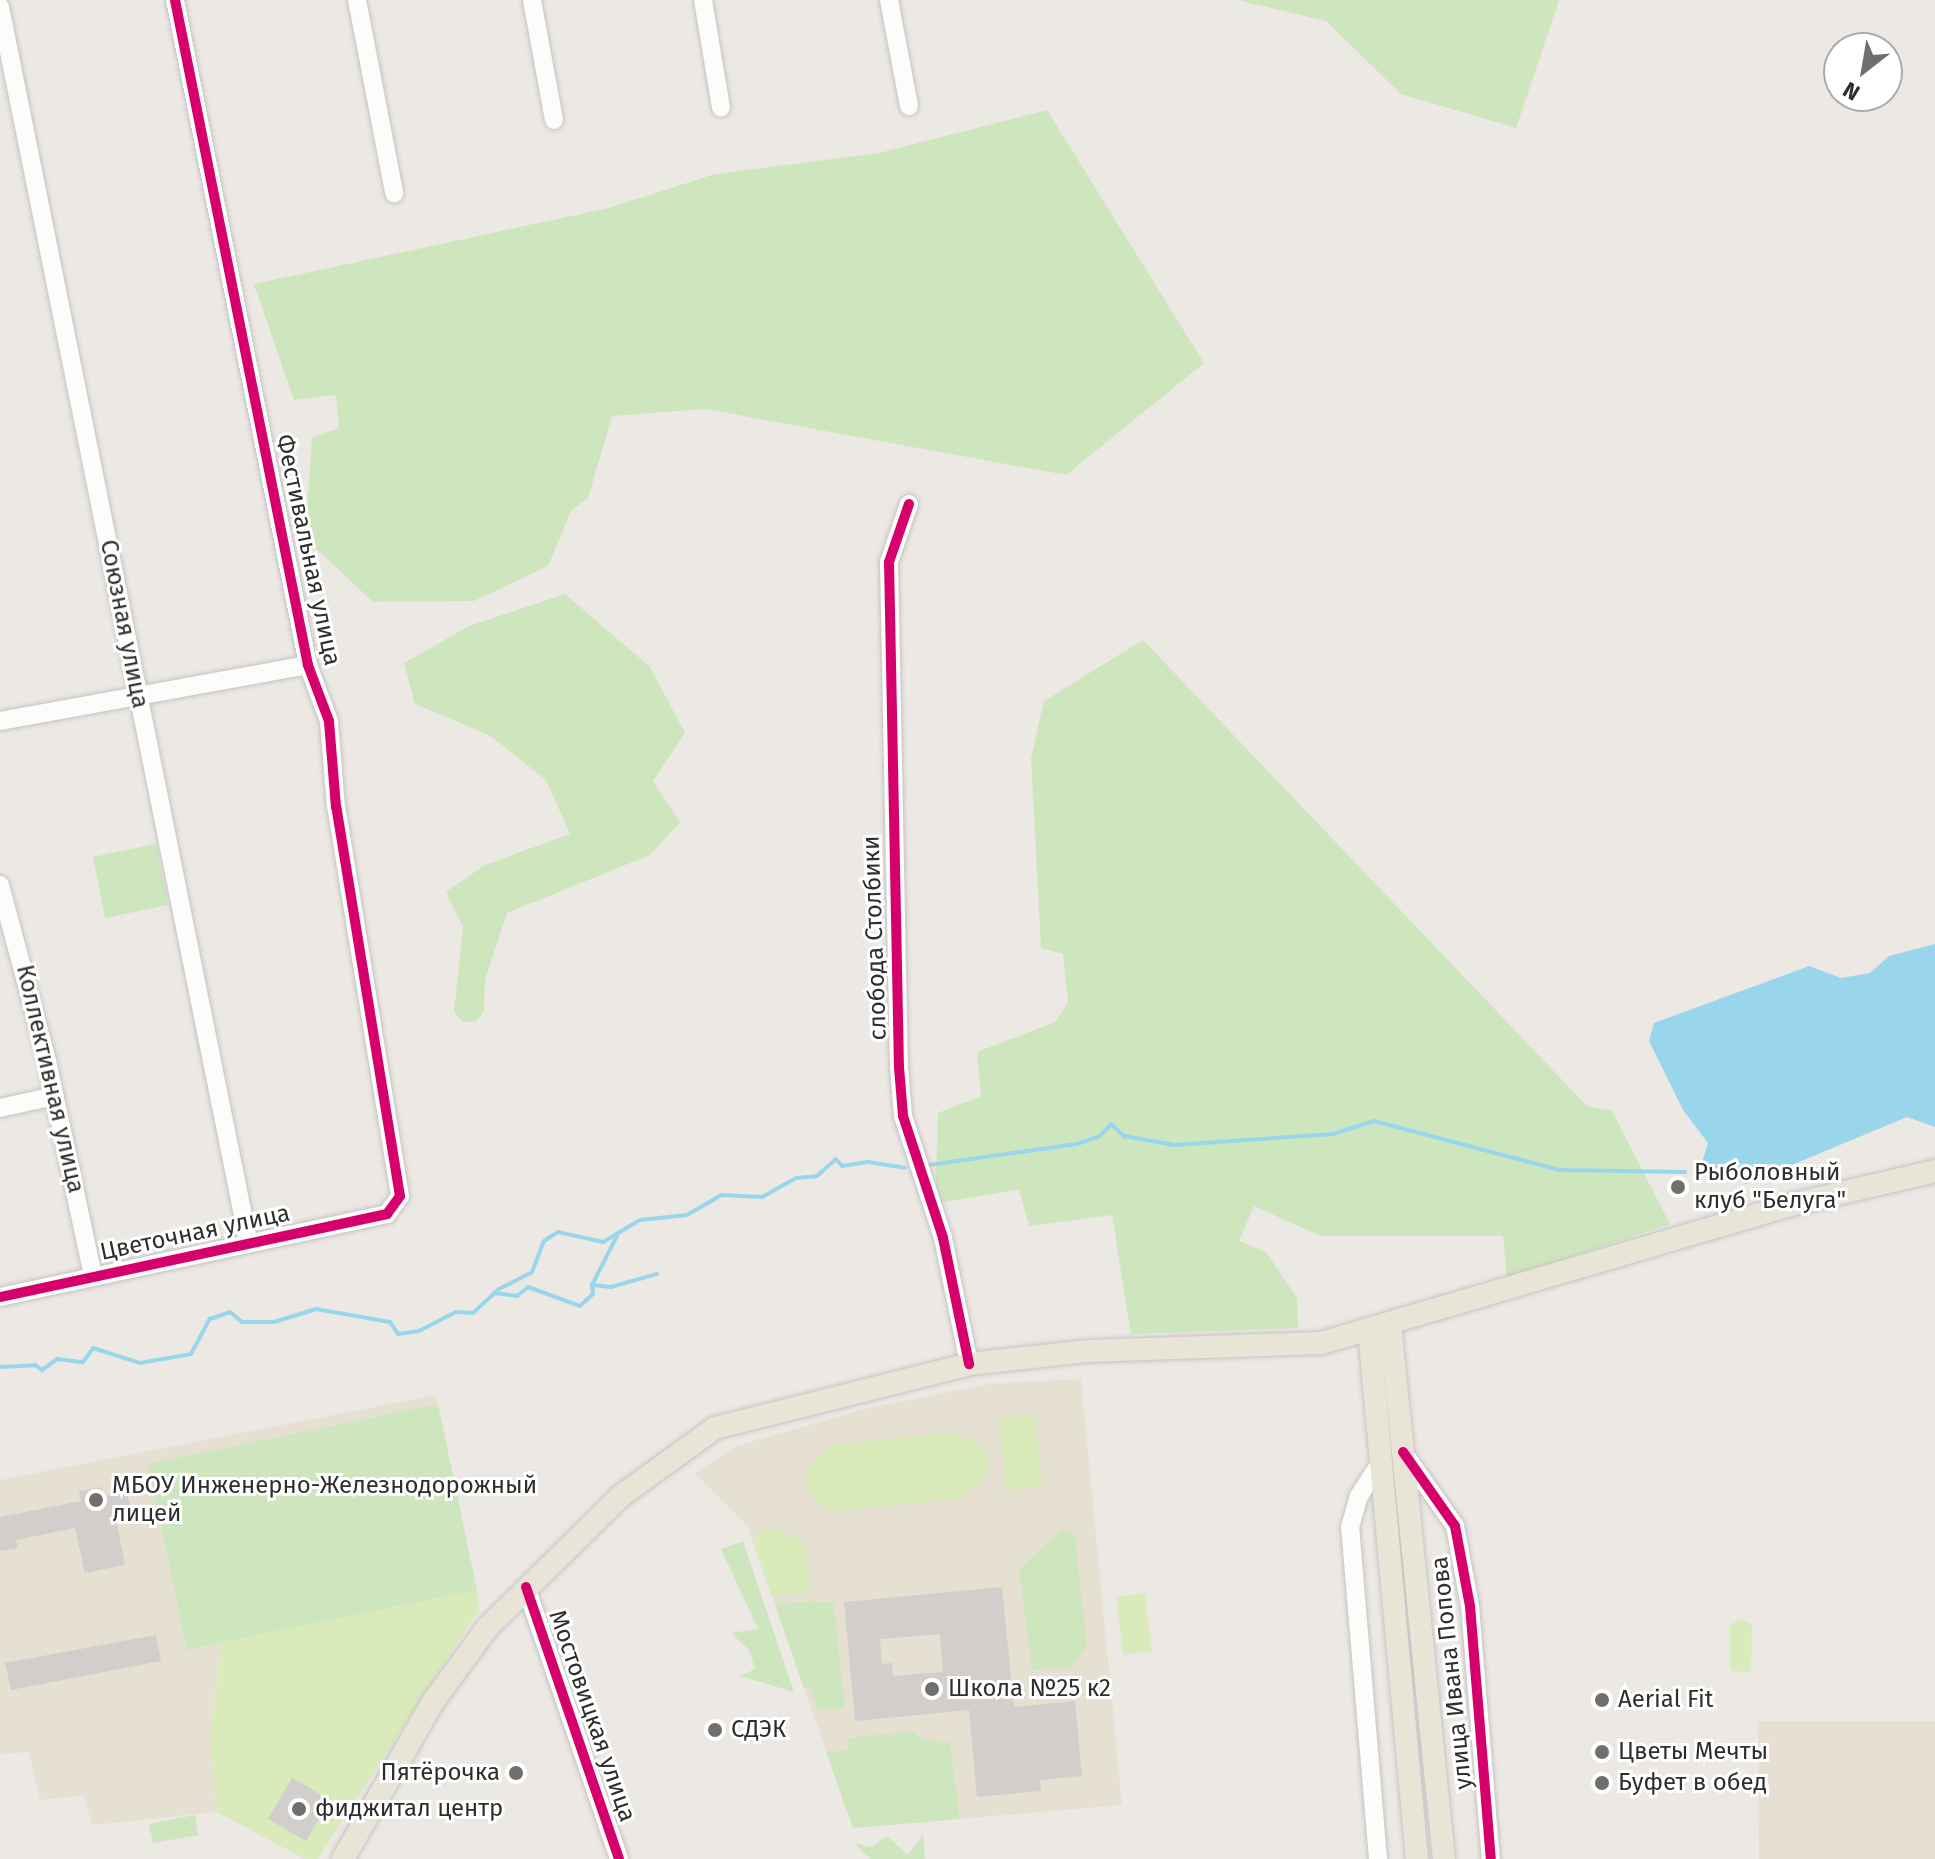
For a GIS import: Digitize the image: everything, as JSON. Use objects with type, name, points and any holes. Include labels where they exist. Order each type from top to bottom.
[{"type":"main road","points":[[343,1859],[460,1661],[526,1587],[621,1496],[696,1437],[756,1415],[969,1364],[1089,1351],[1294,1345],[1380,1327],[1790,1205],[1935,1171]]},
{"type":"main road","name":"улица Ивана Попова","points":[[1380,1327],[1403,1452],[1444,1859]]},
{"type":"main road","name":"улица Ивана Попова","points":[[1380,1327],[1381,1462],[1417,1859]]},
{"type":"street","name":"Фестивальная улица","points":[[175,0],[308,665],[329,721],[336,807],[400,1181],[396,1205]]},
{"type":"street","points":[[357,0],[394,193]]},
{"type":"street","points":[[532,0],[554,120]]},
{"type":"street","points":[[703,0],[721,108]]},
{"type":"street","points":[[889,0],[909,106]]},
{"type":"street","name":"Союзная улица","points":[[0,7],[248,1240]]},
{"type":"street","name":"слобода Столбики","points":[[909,504],[889,562],[899,1067],[903,1116],[943,1238],[969,1364]]},
{"type":"street","points":[[0,721],[137,692],[308,665]]},
{"type":"street","name":"Коллективная улица","points":[[0,885],[55,1096],[93,1276]]},
{"type":"street","points":[[0,1108],[55,1096]]},
{"type":"street","name":"Цветочная улица","points":[[0,1297],[248,1240],[370,1218],[396,1205]]},
{"type":"street","name":"улица Ивана Попова","points":[[1403,1452],[1455,1526],[1470,1606],[1491,1859]]},
{"type":"street","points":[[1378,1859],[1350,1527],[1359,1496],[1381,1462]]},
{"type":"street","name":"Мостовицкая улица","points":[[526,1587],[619,1859]]},
{"type":"shaded area","points":[[1081,1379],[1122,1805],[853,1828],[747,1525],[695,1473],[737,1446],[872,1407],[991,1384]]},
{"type":"shaded area","points":[[436,1395],[477,1590],[222,1642],[210,1737],[217,1812],[92,1825],[84,1795],[40,1800],[29,1752],[0,1754],[0,1480]]},
{"type":"shaded area","points":[[1758,1721],[1935,1721],[1935,1859],[1759,1859]]},
{"type":"green space","points":[[1237,0],[1559,0],[1516,128],[1401,94],[1326,21]]},
{"type":"green space","points":[[1047,110],[1204,363],[1066,475],[705,409],[612,416],[588,498],[571,511],[548,566],[474,601],[373,602],[305,538],[312,438],[339,428],[336,395],[294,400],[254,284],[609,208],[715,174],[879,153]]},
{"type":"green space","points":[[565,594],[650,667],[685,733],[653,781],[680,822],[650,855],[507,913],[485,980],[484,1012],[475,1022],[463,1022],[454,1012],[463,927],[446,892],[485,865],[570,834],[546,780],[489,735],[415,704],[404,663],[469,626]]},
{"type":"green space","points":[[1143,640],[1587,1106],[1612,1111],[1670,1224],[1507,1278],[1503,1236],[1321,1236],[1254,1206],[1239,1241],[1266,1252],[1297,1298],[1298,1328],[1131,1334],[1112,1215],[1029,1226],[1019,1189],[935,1204],[938,1113],[981,1096],[977,1052],[1055,1022],[1068,1003],[1063,954],[1041,948],[1031,758],[1044,701]]},
{"type":"green space","points":[[156,844],[168,905],[105,918],[93,857]]},
{"type":"green space","points":[[438,1404],[477,1590],[187,1650],[148,1464]]},
{"type":"green space","points":[[1035,1415],[1042,1486],[1006,1490],[999,1419]]},
{"type":"green space","points":[[950,1433],[977,1441],[989,1462],[982,1483],[957,1499],[839,1511],[824,1508],[807,1492],[806,1469],[832,1445]]},
{"type":"green space","points":[[773,1528],[804,1542],[812,1592],[771,1595],[754,1544],[759,1531]]},
{"type":"green space","points":[[1061,1530],[1075,1535],[1087,1647],[1071,1667],[1032,1670],[1019,1569]]},
{"type":"green space","points":[[743,1541],[794,1692],[740,1676],[755,1669],[749,1650],[731,1633],[758,1629],[721,1549]]},
{"type":"green space","points":[[477,1590],[480,1608],[318,1859],[305,1859],[217,1812],[210,1737],[222,1642]]},
{"type":"green space","points":[[1145,1593],[1152,1651],[1123,1655],[1116,1597]]},
{"type":"green space","points":[[834,1603],[845,1708],[818,1710],[811,1687],[804,1688],[775,1604]]},
{"type":"green space","points":[[1741,1619],[1752,1624],[1751,1672],[1730,1671],[1730,1625]]},
{"type":"green space","points":[[914,1731],[920,1739],[950,1742],[960,1819],[853,1828],[826,1752],[849,1750],[848,1738]]},
{"type":"green space","points":[[195,1815],[198,1835],[153,1843],[149,1824]]},
{"type":"green space","points":[[923,1834],[925,1859],[870,1859],[855,1844],[872,1847],[887,1836],[908,1855]]},
{"type":"water","points":[[1935,944],[1935,1127],[1907,1117],[1746,1184],[1725,1174],[1712,1177],[1702,1162],[1708,1143],[1683,1110],[1649,1041],[1654,1023],[1809,966],[1841,978],[1870,973],[1889,956]]},
{"type":"building","points":[[101,1487],[104,1496],[127,1492],[132,1516],[116,1520],[125,1565],[85,1573],[75,1528],[16,1540],[18,1548],[0,1551],[0,1517],[81,1501],[79,1491]]},
{"type":"building","name":"Школа №25 к2","points":[[1002,1587],[1014,1707],[1075,1701],[1082,1776],[1040,1780],[1041,1791],[977,1797],[969,1710],[855,1721],[844,1602]],"holes":[[[940,1634],[943,1672],[893,1676],[892,1663],[882,1664],[880,1639]]]},
{"type":"building","points":[[156,1635],[161,1661],[11,1690],[5,1663]]},
{"type":"building","name":"фиджитал центр","points":[[292,1778],[330,1800],[306,1841],[268,1819]]},
{"type":"waterway","points":[[929,1165],[1077,1144],[1100,1136],[1111,1124],[1124,1136],[1174,1145],[1333,1134],[1374,1121],[1559,1170],[1685,1172]]},
{"type":"waterway","points":[[0,1367],[35,1365],[42,1370],[57,1359],[83,1362],[93,1348],[140,1363],[191,1354],[210,1319],[230,1312],[242,1322],[274,1322],[316,1309],[390,1322],[398,1334],[419,1331],[456,1312],[473,1313],[499,1289],[532,1272],[544,1241],[558,1232],[603,1242],[640,1220],[687,1215],[721,1195],[762,1197],[796,1178],[817,1176],[836,1159],[842,1166],[868,1162],[905,1168]]},
{"type":"waterway","points":[[592,1285],[618,1234]]},
{"type":"waterway","points":[[494,1293],[517,1296],[528,1287],[580,1306],[593,1294],[592,1285],[611,1287],[657,1274]]},
{"type":"cycle path","points":[[0,1297],[387,1214],[400,1196],[336,807],[329,721],[308,665],[175,0]]},
{"type":"cycle path","points":[[909,504],[889,562],[899,1067],[903,1116],[943,1238],[969,1364]]},
{"type":"cycle path","points":[[1403,1452],[1455,1526],[1470,1606],[1491,1859]]},
{"type":"cycle path","points":[[526,1587],[619,1859]]},
{"type":"place","name":"Рыболовный клуб \"Белуга\"","points":[[1678,1187]]},
{"type":"place","name":"МБОУ Инженерно-Железнодорожный лицей","points":[[96,1500]]},
{"type":"place","name":"Школа №25 к2","points":[[932,1689]]},
{"type":"place","name":"Aerial Fit","points":[[1602,1700]]},
{"type":"place","name":"СДЭК","points":[[715,1730]]},
{"type":"place","name":"Цветы Мечты","points":[[1602,1752]]},
{"type":"place","name":"Пятёрочка","points":[[516,1773]]},
{"type":"place","name":"Буфет в обед","points":[[1602,1783]]},
{"type":"place","name":"фиджитал центр","points":[[299,1809]]}]
